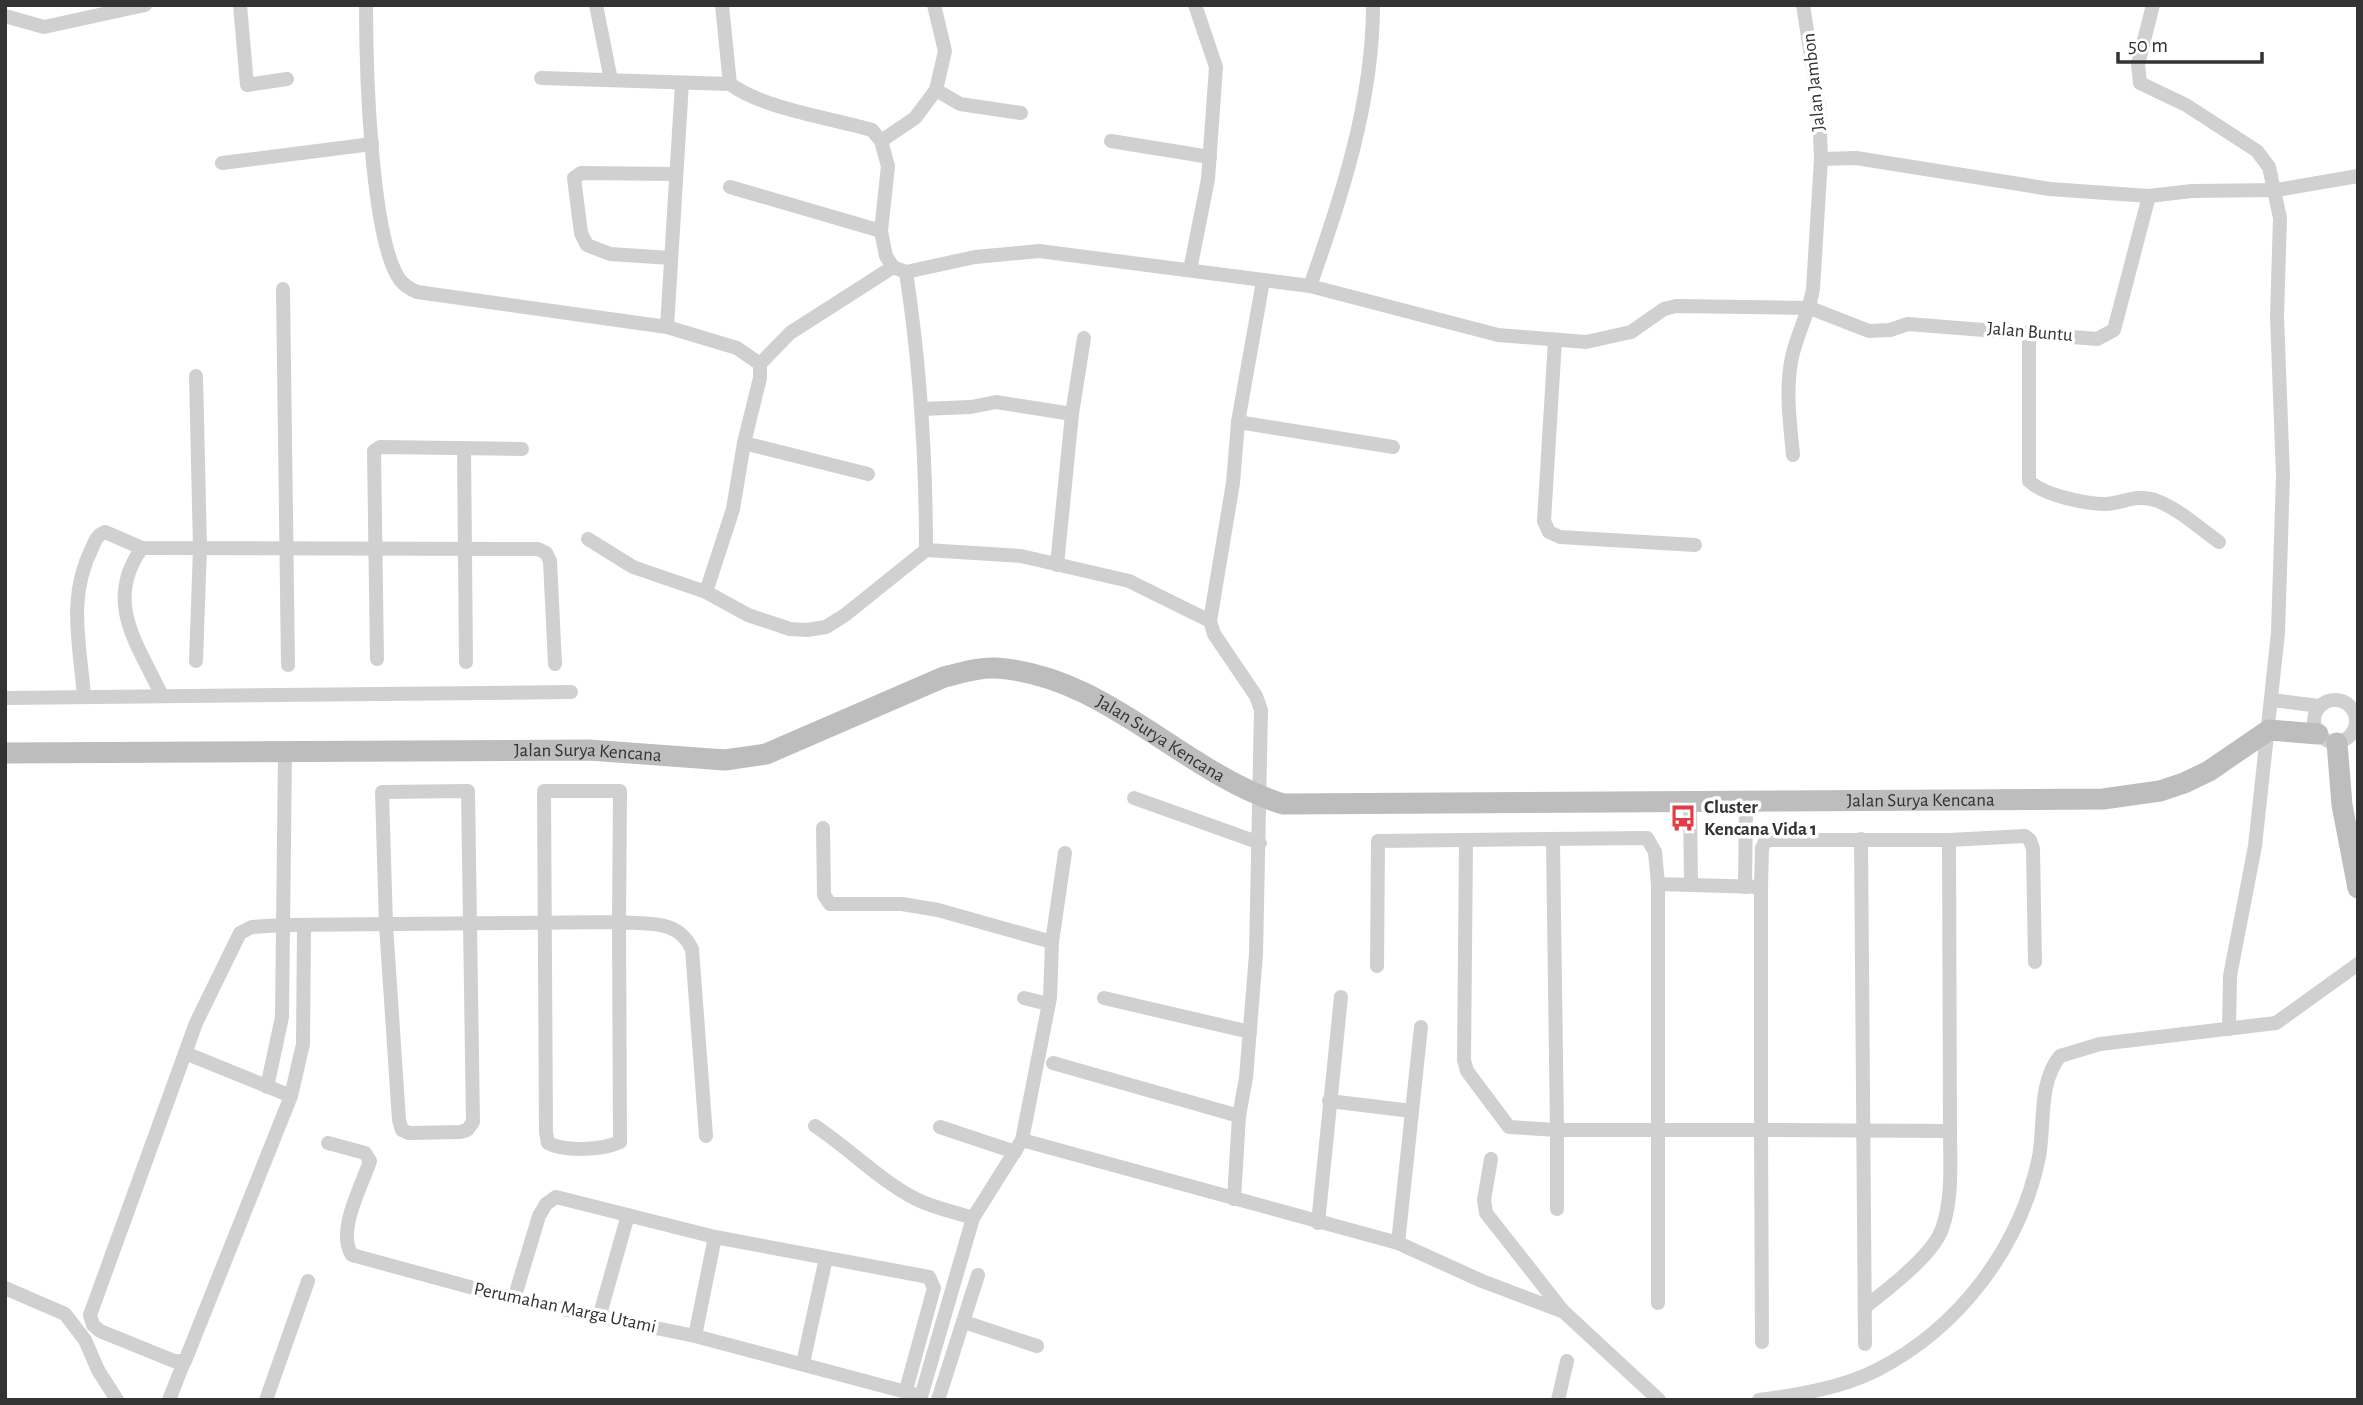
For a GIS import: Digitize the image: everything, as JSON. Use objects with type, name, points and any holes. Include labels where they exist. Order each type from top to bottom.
[{"type":"street","points":[[5,16],[44,27],[145,5]]},
{"type":"street","points":[[240,5],[247,85],[287,79]]},
{"type":"street","points":[[366,5],[372,144],[389,251],[398,278],[406,287],[417,292],[667,327],[737,348],[760,364]]},
{"type":"street","points":[[596,5],[611,80]]},
{"type":"street","points":[[722,5],[730,85]]},
{"type":"street","points":[[881,142],[915,118],[936,90],[945,51],[934,5]]},
{"type":"street","points":[[1190,270],[1210,157],[1216,67],[1195,5]]},
{"type":"street","points":[[1310,286],[1334,218],[1353,146],[1366,82],[1373,5]]},
{"type":"street","name":"Jalan Jambon","points":[[1793,456],[1788,388],[1791,368],[1810,308],[1821,159],[1817,93],[1803,5]]},
{"type":"street","points":[[2153,5],[2138,64],[2140,83],[2186,105],[2258,150],[2269,167],[2277,190],[2281,228],[2277,316],[2283,476],[2282,566],[2269,730],[2255,846],[2230,976],[2229,1029]]},
{"type":"street","points":[[541,78],[730,85],[788,108],[872,130],[881,142],[888,166],[881,231],[886,256],[900,270],[921,409],[926,550]]},
{"type":"street","points":[[667,327],[682,83]]},
{"type":"street","points":[[936,90],[960,104],[1021,113]]},
{"type":"street","points":[[1111,141],[1210,157]]},
{"type":"street","points":[[222,163],[372,144]]},
{"type":"street","points":[[1821,159],[1856,158],[2050,189],[2149,196],[2192,191],[2277,190],[2358,176]]},
{"type":"street","points":[[671,258],[610,254],[587,245],[581,233],[575,178],[580,173],[675,174]]},
{"type":"street","points":[[730,187],[881,231]]},
{"type":"street","name":"Jalan Buntu","points":[[1810,308],[1869,331],[1890,330],[1908,324],[2029,331],[2097,339],[2114,330],[2149,196]]},
{"type":"street","points":[[706,592],[733,509],[744,443],[760,378],[760,364],[790,333],[900,270],[975,257],[1039,251],[1310,286],[1498,335],[1555,340],[1606,340],[1630,332],[1664,309],[1676,306],[1810,308]]},
{"type":"street","points":[[1210,621],[1233,483],[1238,422],[1263,281]]},
{"type":"street","points":[[283,289],[288,666]]},
{"type":"street","points":[[2029,331],[2029,481],[2045,492],[2104,504],[2136,498],[2155,500],[2219,542]]},
{"type":"street","points":[[1058,565],[1072,414],[1084,338]]},
{"type":"street","points":[[1555,340],[1544,521],[1549,532],[1560,537],[1695,545]]},
{"type":"street","points":[[196,376],[200,548],[196,661]]},
{"type":"street","points":[[921,409],[971,407],[996,402],[1072,414]]},
{"type":"street","points":[[1238,422],[1393,447]]},
{"type":"street","points":[[744,443],[868,474]]},
{"type":"street","points":[[377,659],[374,451],[380,447],[522,449]]},
{"type":"street","points":[[464,448],[466,662]]},
{"type":"street","points":[[84,697],[76,597],[84,564],[100,534],[105,532],[142,548],[538,549],[546,553],[550,561],[555,664]]},
{"type":"street","points":[[588,539],[633,567],[706,592],[748,615],[790,629],[826,627],[926,550],[1021,556],[1129,581],[1210,621],[1261,710],[1260,843],[1250,1032],[1239,1116],[1234,1199]]},
{"type":"street","points":[[142,548],[131,563],[122,595],[127,620],[162,696]]},
{"type":"street","name":"Jalan Surya Kencana","points":[[5,753],[589,750],[725,760],[766,754],[944,677],[974,669],[996,668],[1047,676],[1084,692],[1228,781],[1260,797],[1283,804],[1322,806],[2103,799],[2160,791],[2184,783],[2208,771],[2269,730]]},
{"type":"street","points":[[5,698],[570,692]]},
{"type":"street","points":[[2272,700],[2319,706],[2332,700],[2347,703],[2356,715],[2356,723],[2350,736],[2337,743],[2323,739],[2313,720],[2319,706]]},
{"type":"street","points":[[2269,730],[2318,734]]},
{"type":"street","points":[[2337,743],[2342,805],[2358,888]]},
{"type":"street","points":[[267,1087],[282,1017],[285,752]]},
{"type":"street","points":[[468,791],[473,1122],[467,1130],[409,1133],[402,1130],[398,1120],[386,925],[383,792],[468,791]]},
{"type":"street","points":[[544,791],[620,791],[618,922],[620,1142],[610,1146],[556,1147],[548,1143],[546,1132],[544,791]]},
{"type":"street","points":[[1135,798],[1260,843]]},
{"type":"street","points":[[1745,887],[1746,802]]},
{"type":"street","points":[[1690,803],[1691,884]]},
{"type":"street","points":[[823,828],[824,895],[830,904],[902,904],[1011,928],[1052,942]]},
{"type":"street","points":[[1762,1342],[1760,887],[1762,848],[1766,840],[1948,840],[2025,836],[2030,840],[2035,962]]},
{"type":"street","points":[[1377,966],[1378,841],[1647,838],[1655,852],[1658,884],[1658,1303]]},
{"type":"street","points":[[1861,839],[1861,1130],[1865,1344]]},
{"type":"street","points":[[1865,1307],[1902,1279],[1941,1232],[1949,1196],[1948,840]]},
{"type":"street","points":[[1553,841],[1557,1209]]},
{"type":"street","points":[[1466,842],[1464,1060],[1467,1071],[1509,1128],[1950,1131]]},
{"type":"street","points":[[921,1398],[973,1218],[1018,1146],[1048,1004],[1052,942],[1065,853]]},
{"type":"street","points":[[1658,884],[1760,887]]},
{"type":"street","points":[[184,1362],[174,1361],[100,1331],[93,1325],[90,1315],[195,1023],[240,933],[251,928],[283,925],[304,927],[545,920],[671,926],[685,934],[692,948],[706,1136]]},
{"type":"street","points":[[169,1400],[291,1097],[303,1034],[304,927]]},
{"type":"street","points":[[1759,1400],[1801,1393],[1875,1371],[1926,1337],[1955,1312],[1985,1279],[1999,1259],[2031,1184],[2038,1159],[2047,1079],[2060,1055],[2100,1044],[2276,1023],[2358,964]]},
{"type":"street","points":[[1318,1223],[1341,997]]},
{"type":"street","points":[[1024,998],[1048,1004]]},
{"type":"street","points":[[1104,998],[1250,1032]]},
{"type":"street","points":[[1398,1243],[1421,1027]]},
{"type":"street","points":[[185,1052],[291,1097]]},
{"type":"street","points":[[1053,1063],[1239,1116]]},
{"type":"street","points":[[1329,1101],[1412,1111]]},
{"type":"street","points":[[815,1126],[848,1147],[903,1192],[920,1201],[973,1218]]},
{"type":"street","points":[[940,1128],[1234,1199],[1398,1243],[1482,1281],[1564,1312]]},
{"type":"street","name":"Perumahan Marga Utami","points":[[327,1143],[365,1153],[370,1161],[346,1230],[347,1248],[352,1255],[514,1299],[600,1314],[803,1363],[906,1390],[921,1398]]},
{"type":"street","points":[[1491,1159],[1484,1200],[1486,1213],[1564,1312],[1659,1400]]},
{"type":"street","points":[[514,1299],[546,1204],[556,1197],[715,1237],[929,1277],[934,1288],[906,1390]]},
{"type":"street","points":[[600,1314],[628,1215]]},
{"type":"street","points":[[695,1336],[715,1237]]},
{"type":"street","points":[[803,1363],[825,1258]]},
{"type":"street","points":[[938,1400],[978,1275]]},
{"type":"street","points":[[266,1400],[308,1281]]},
{"type":"street","points":[[5,1289],[65,1314],[85,1340],[98,1370],[117,1400]]},
{"type":"street","points":[[964,1322],[1037,1346]]},
{"type":"street","points":[[1558,1400],[1567,1361]]},
{"type":"place","name":"Cluster Kencana Vida 1","points":[[1683,818]]}]
